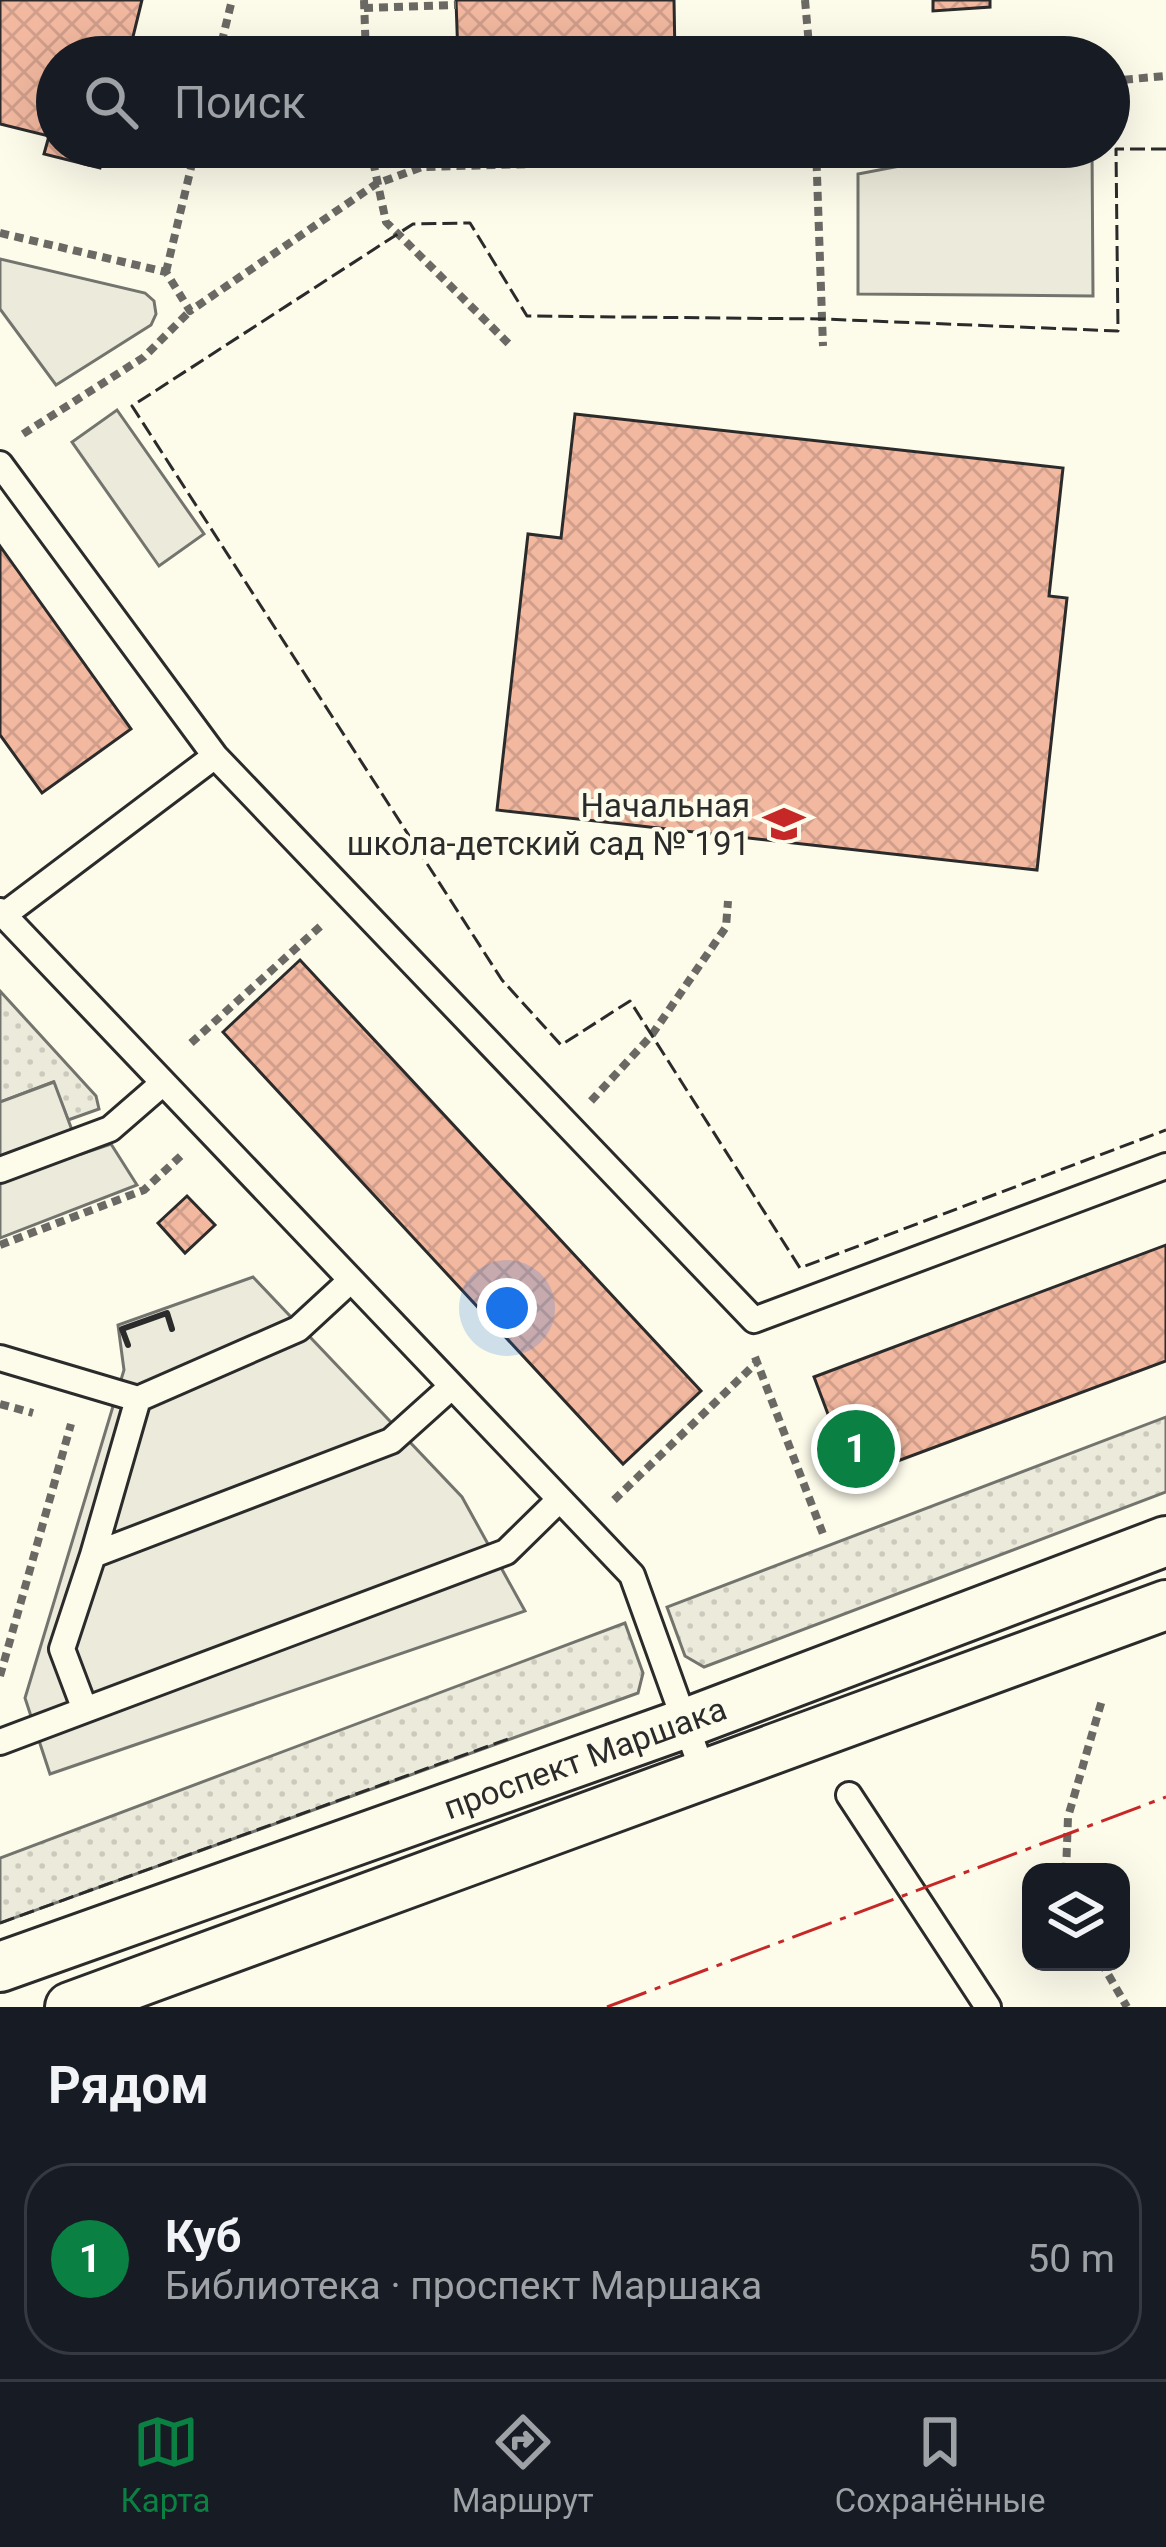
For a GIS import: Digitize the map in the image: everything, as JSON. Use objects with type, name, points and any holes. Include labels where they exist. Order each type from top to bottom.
[{"type":"street","name":"проспект Маршака","points":[[0,1966],[686,1723],[1166,1541]]},
{"type":"street","name":"проспект Маршака","points":[[70,2007],[1166,1605]]},
{"type":"lane","points":[[0,464],[215,755],[754,1320],[1166,1166]]},
{"type":"lane","points":[[215,755],[2,913],[632,1575],[704,1775]]},
{"type":"lane","points":[[0,1170],[110,1129],[163,1083]]},
{"type":"lane","points":[[0,1358],[138,1400],[298,1328],[350,1281]]},
{"type":"lane","points":[[94,1556],[391,1441],[450,1388]]},
{"type":"lane","points":[[85,1710],[62,1649],[138,1400]]},
{"type":"lane","points":[[0,1742],[506,1552],[559,1500]]},
{"type":"lane","points":[[849,1795],[988,2007]]},
{"type":"path","points":[[223,36],[232,0]]},
{"type":"path","points":[[805,0],[808,36]]},
{"type":"path","points":[[365,36],[364,4],[456,5]]},
{"type":"path","points":[[1130,79],[1166,76]]},
{"type":"path","points":[[190,311],[166,272],[191,168]]},
{"type":"path","points":[[373,168],[386,222],[512,347]]},
{"type":"path","points":[[18,438],[144,357],[190,311],[376,184],[419,168]]},
{"type":"path","points":[[817,168],[823,346]]},
{"type":"path","points":[[0,233],[166,272]]},
{"type":"path","points":[[190,1043],[352,897]]},
{"type":"path","points":[[569,1124],[651,1036],[726,927],[728,901]]},
{"type":"path","points":[[0,1245],[144,1190],[207,1130]]},
{"type":"path","points":[[754,1320],[753,1354],[823,1534]]},
{"type":"path","points":[[613,1501],[757,1362]]},
{"type":"path","points":[[0,1676],[71,1424]]},
{"type":"path","points":[[1066,1863],[1068,1817],[1102,1700]]},
{"type":"path","points":[[1105,1971],[1126,2007]]},
{"type":"shaded area","points":[[889,168],[1092,168],[1093,296],[858,294],[858,174]]},
{"type":"shaded area","points":[[0,259],[145,293],[154,301],[156,314],[151,325],[56,385],[0,309]]},
{"type":"shaded area","points":[[117,410],[204,534],[159,566],[72,442]]},
{"type":"shaded area","points":[[0,991],[96,1096],[99,1109],[68,1120],[53,1082],[0,1102]]},
{"type":"shaded area","points":[[54,1082],[81,1154],[111,1144],[137,1185],[0,1238],[0,1102]]},
{"type":"shaded area","points":[[253,1277],[462,1497],[525,1611],[50,1774],[25,1698],[124,1370],[118,1325]]},
{"type":"shaded area","points":[[1166,1417],[1166,1492],[704,1667],[685,1656],[667,1607]]},
{"type":"shaded area","points":[[625,1623],[643,1673],[638,1693],[0,1923],[0,1858]]},
{"type":"building","points":[[0,0],[142,0],[133,36],[36,36],[36,133],[0,124]]},
{"type":"building","points":[[456,0],[674,0],[675,36],[457,36]]},
{"type":"building","points":[[933,0],[990,0],[990,7],[933,11]]},
{"type":"building","points":[[575,414],[1063,468],[1049,596],[1067,598],[1037,870],[497,810],[528,534],[561,538]]},
{"type":"building","points":[[0,546],[131,729],[42,793],[0,735]]},
{"type":"building","points":[[300,960],[701,1391],[623,1464],[223,1032]]},
{"type":"building","points":[[187,1196],[215,1225],[185,1253],[158,1223]]},
{"type":"building","points":[[1166,1245],[1166,1361],[852,1478],[814,1377]]},
{"type":"fence","points":[[1130,149],[1166,149]]},
{"type":"fence","points":[[1116,168],[1118,331],[823,319],[527,316],[470,223],[413,224],[132,406],[502,980],[561,1045],[630,1001],[800,1268],[1166,1130]]},
{"type":"fence","points":[[0,1923],[508,1739]]},
{"type":"wall","points":[[128,1345],[122,1329],[167,1313],[172,1329]]},
{"type":"power","points":[[607,2007],[1166,1797]]},
{"type":"place","name":"Начальная школа-детский сад № 191","points":[[784,824]]},
{"type":"place","name":"Куб","points":[[856,1449]]}]
